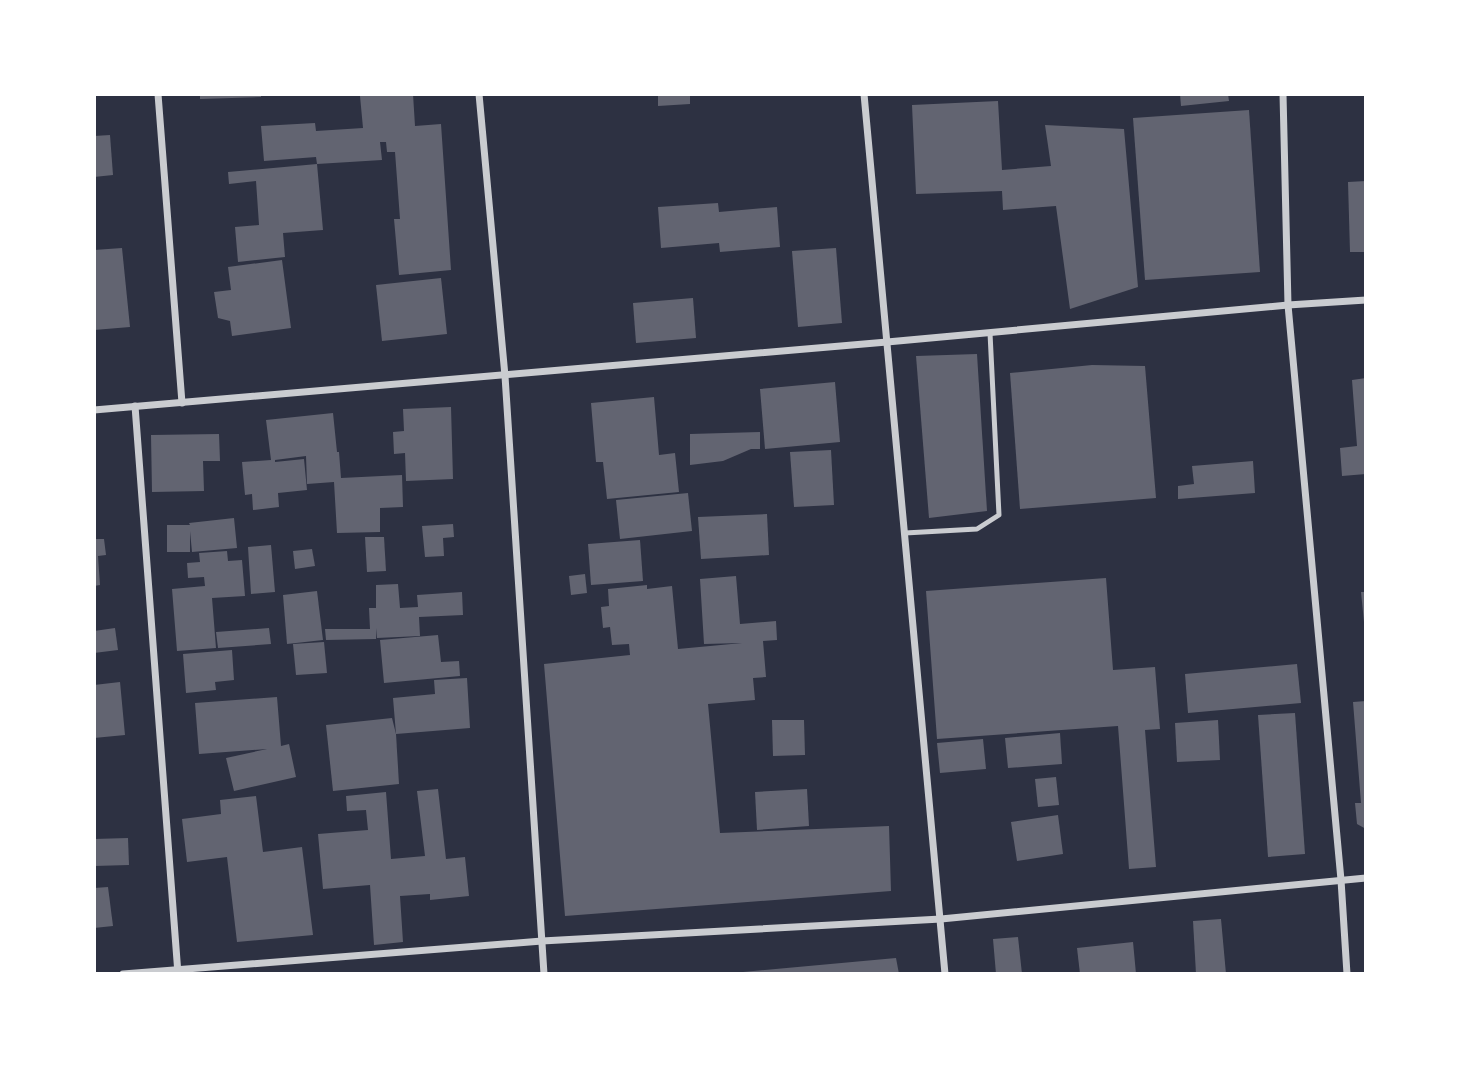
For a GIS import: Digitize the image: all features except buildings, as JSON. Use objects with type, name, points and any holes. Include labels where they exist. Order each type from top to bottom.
[{"type":"street","points":[[158,94],[182,403]]},
{"type":"street","points":[[479,94],[505,376],[544,974]]},
{"type":"street","points":[[864,94],[945,974]]},
{"type":"street","points":[[1283,94],[1287,305],[1341,880],[1347,974]]},
{"type":"street","points":[[94,410],[1366,300]]},
{"type":"street","points":[[135,407],[178,971]]},
{"type":"street","points":[[123,974],[542,941],[941,919],[1366,878]]},
{"type":"lane","points":[[905,533],[976,529],[999,515],[990,333]]}]
